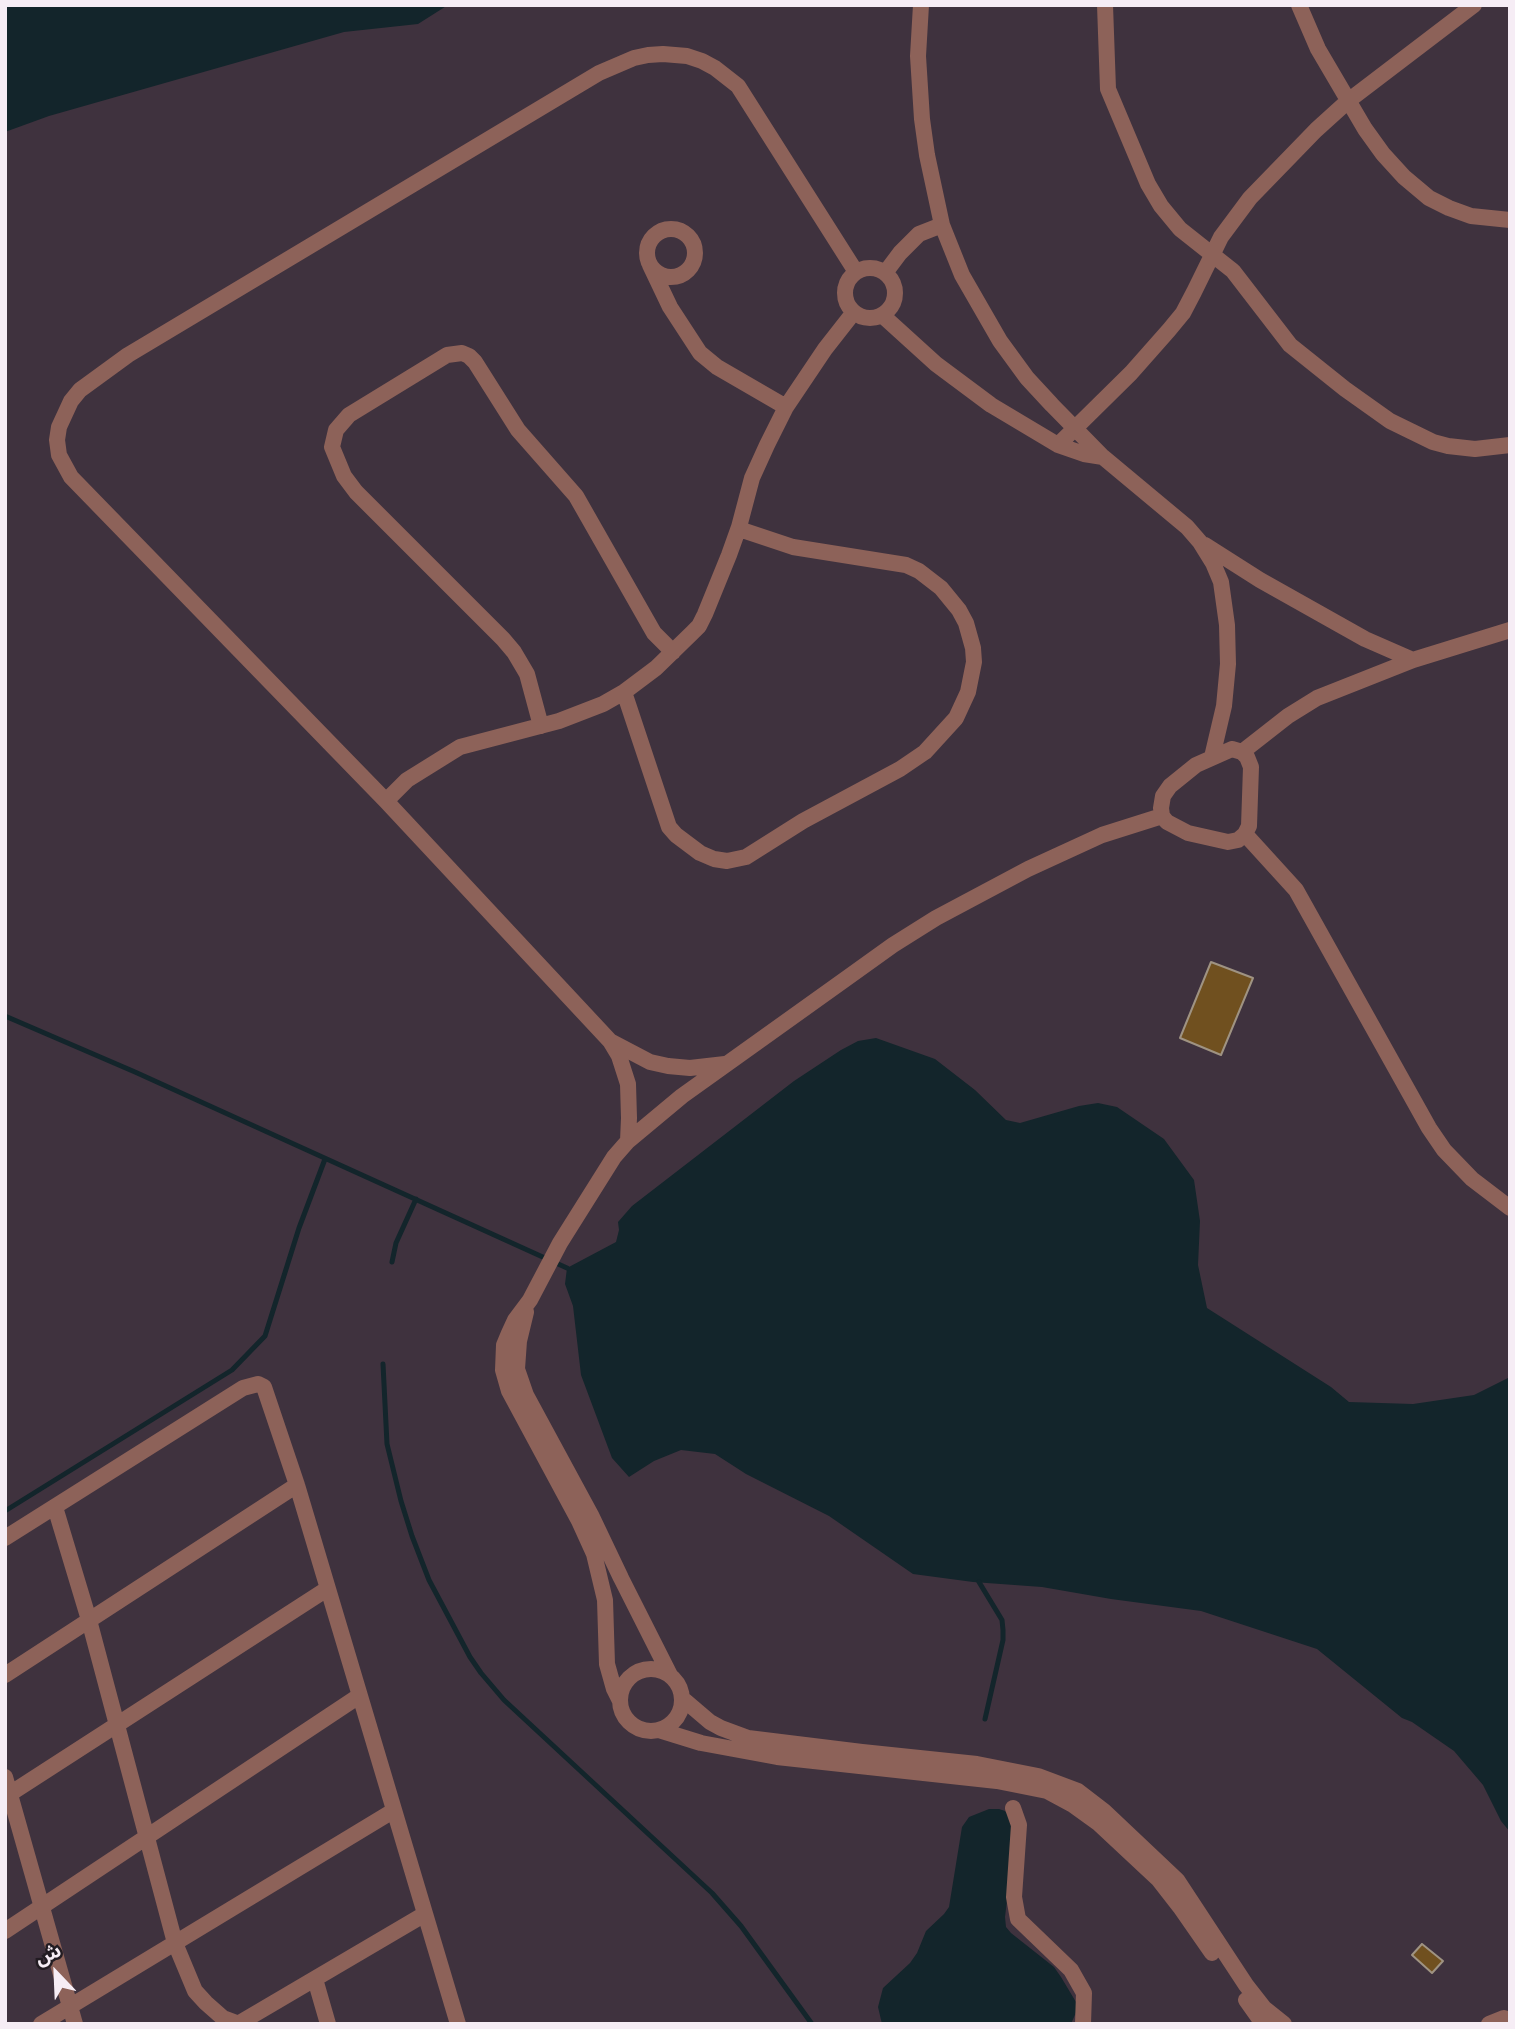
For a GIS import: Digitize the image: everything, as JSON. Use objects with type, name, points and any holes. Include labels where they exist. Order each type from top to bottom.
[{"type":"street","points":[[921,5],[918,56],[922,120],[942,225],[962,275],[1000,341],[1027,377],[1103,457],[1174,515],[1200,542],[1221,582],[1227,625],[1228,664],[1224,706],[1212,757]]},
{"type":"street","points":[[1105,5],[1108,89],[1148,184],[1161,206],[1180,229],[1212,253],[1242,282],[1290,345],[1390,421],[1433,442],[1448,446],[1475,449],[1510,445]]},
{"type":"street","points":[[1299,5],[1315,42],[1348,101],[1382,153],[1404,177],[1436,203],[1471,216],[1510,220]]},
{"type":"street","points":[[1058,445],[1131,373],[1169,330],[1194,292],[1228,225],[1250,198],[1348,101],[1474,5]]},
{"type":"street","points":[[628,1140],[628,1084],[619,1056],[610,1041],[386,801],[71,477],[59,455],[58,427],[71,401],[80,390],[128,355],[599,73],[648,55],[663,54],[702,61],[738,86],[856,272]]},
{"type":"street","points":[[885,272],[919,234],[942,225]]},
{"type":"street","points":[[670,307],[673,290],[681,275],[694,263],[696,251],[689,236],[679,230],[667,229],[652,238],[647,254],[670,307],[708,361],[786,407]]},
{"type":"street","points":[[650,265],[664,276],[681,275]]},
{"type":"street","points":[[874,268],[885,272],[893,282],[895,295],[891,306],[881,315],[869,318],[854,312],[848,306],[845,294],[847,282],[861,269],[874,268]]},
{"type":"street","points":[[386,801],[407,780],[460,747],[583,712],[624,692],[656,668],[699,626],[738,529],[752,478],[786,407],[854,312]]},
{"type":"street","points":[[881,315],[936,364],[1013,419],[1058,445],[1103,457]]},
{"type":"street","points":[[541,726],[527,674],[514,652],[349,484],[332,447],[336,430],[349,415],[447,355],[462,354],[475,362],[518,430],[576,496],[654,633],[673,652]]},
{"type":"street","points":[[624,692],[669,827],[700,853],[727,861],[746,857],[803,821],[900,769],[925,752],[956,718],[968,692],[974,662],[973,649],[966,623],[959,610],[936,583],[906,565],[793,547],[738,529]]},
{"type":"street","points":[[1200,542],[1365,639],[1413,660]]},
{"type":"street","points":[[1242,752],[1301,706],[1317,698],[1413,660],[1510,629]]},
{"type":"street","points":[[1232,749],[1242,752],[1247,757],[1252,778],[1250,826],[1245,834],[1238,840],[1228,842],[1188,833],[1167,822],[1162,816],[1163,796],[1170,786],[1182,775],[1212,757],[1232,749]]},
{"type":"street","points":[[530,1300],[519,1341],[517,1369],[530,1401],[670,1675],[680,1686],[682,1706],[677,1719],[666,1728],[645,1731],[632,1725],[624,1714],[614,1689],[607,1664],[605,1600],[594,1553],[509,1391],[503,1370],[504,1345],[515,1320],[530,1300],[561,1243],[614,1157],[628,1140],[682,1096],[893,945],[936,918],[1068,850],[1102,835],[1162,816]]},
{"type":"street","points":[[1245,834],[1302,900],[1429,1128],[1459,1167],[1510,1208]]},
{"type":"street","points":[[610,1041],[650,1062],[668,1066],[690,1068],[725,1064]]},
{"type":"street","points":[[5,1538],[243,1388],[258,1384],[264,1387],[297,1485],[458,2024]]},
{"type":"street","points":[[5,1675],[297,1485]]},
{"type":"street","points":[[55,1507],[89,1620],[175,1943],[195,1991],[223,2018],[238,2024],[425,1914]]},
{"type":"street","points":[[8,1795],[327,1588]]},
{"type":"street","points":[[620,1701],[623,1687],[637,1672],[658,1669],[670,1675]]},
{"type":"street","points":[[5,1931],[359,1696]]},
{"type":"street","points":[[683,1699],[710,1722],[748,1738],[977,1764],[1029,1773],[1061,1783],[1090,1800],[1177,1880],[1192,1914],[1264,2024]]},
{"type":"street","points":[[659,1730],[701,1743],[777,1756],[997,1781],[1047,1791],[1060,1797],[1110,1833],[1192,1914],[1264,2008],[1283,2024]]},
{"type":"street","points":[[5,1777],[75,2024]]},
{"type":"street","points":[[1013,1808],[1019,1825],[1014,1897],[1018,1919],[1071,1970],[1084,1993],[1083,2024]]},
{"type":"street","points":[[41,2024],[393,1811]]},
{"type":"street","points":[[315,1979],[328,2024]]},
{"type":"street","points":[[1489,2024],[1504,2018],[1510,2020]]},
{"type":"water","points":[[5,5],[448,5],[418,24],[344,32],[49,116],[5,132]]},
{"type":"water","points":[[876,1038],[935,1059],[975,1090],[1006,1120],[1020,1123],[1098,1103],[1117,1107],[1164,1139],[1194,1180],[1200,1221],[1198,1265],[1207,1308],[1331,1387],[1349,1402],[1413,1404],[1474,1395],[1510,1377],[1510,1832],[1501,1821],[1483,1785],[1454,1751],[1402,1718],[1317,1649],[1201,1611],[1042,1587],[913,1574],[829,1516],[746,1474],[715,1454],[681,1450],[654,1461],[629,1477],[612,1458],[581,1375],[573,1306],[565,1284],[567,1268],[616,1242],[618,1222],[632,1206],[794,1081],[858,1041]]},
{"type":"water","points":[[989,1809],[1005,1811],[1010,1816],[1014,1843],[1006,1927],[1054,1967],[1061,1977],[1076,2002],[1077,2010],[1071,2024],[882,2024],[878,2007],[883,1988],[910,1963],[926,1931],[949,1907],[962,1827],[969,1817]]},
{"type":"building","points":[[1211,962],[1253,978],[1221,1055],[1180,1038]]},
{"type":"building","points":[[1422,1944],[1443,1961],[1432,1973],[1412,1955]]},
{"type":"waterway","points":[[5,1016],[567,1268]]},
{"type":"waterway","points":[[5,1511],[232,1370],[265,1336],[299,1228],[325,1159]]},
{"type":"waterway","points":[[392,1262],[396,1243],[416,1199]]},
{"type":"waterway","points":[[383,1364],[387,1444],[401,1501],[429,1580],[470,1657],[504,1700],[712,1893],[741,1926],[812,2024]]},
{"type":"waterway","points":[[979,1582],[1002,1620],[1003,1630],[985,1719]]}]
